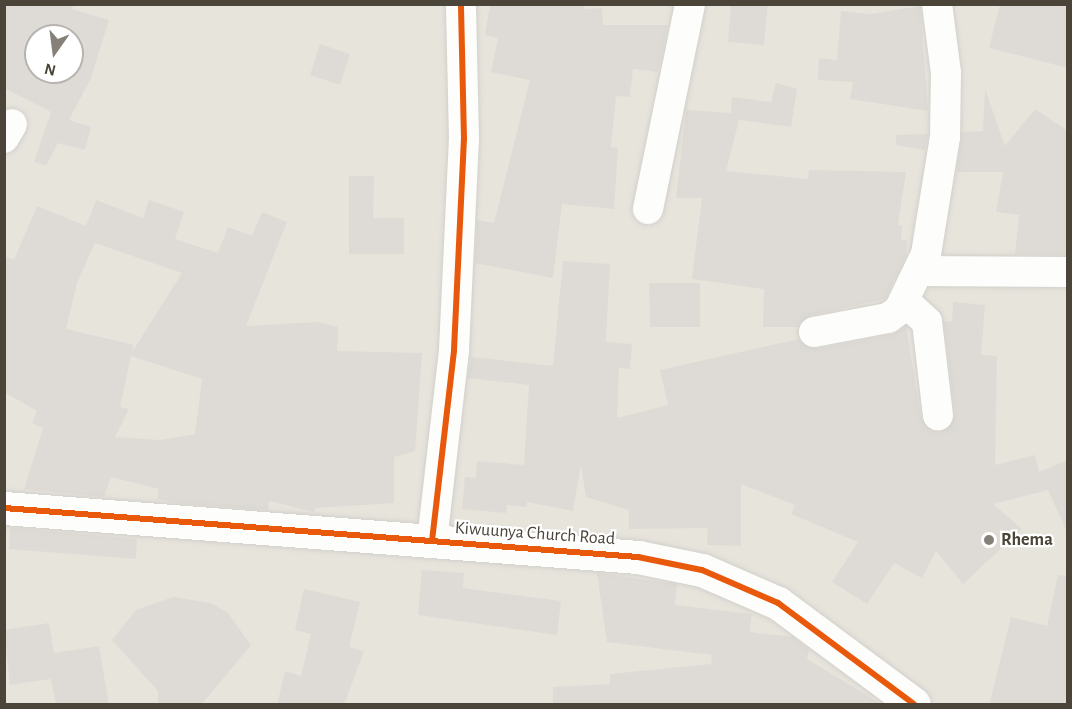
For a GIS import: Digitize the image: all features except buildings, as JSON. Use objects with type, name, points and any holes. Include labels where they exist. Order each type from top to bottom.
[{"type":"street","points":[[432,541],[454,350],[465,139],[461,4]]},
{"type":"street","points":[[648,209],[690,4]]},
{"type":"street","points":[[814,332],[888,318],[904,301],[919,271],[945,137],[946,73],[937,4]]},
{"type":"street","points":[[919,271],[1068,272]]},
{"type":"street","points":[[904,301],[927,322],[938,415]]},
{"type":"street","name":"Kiwuunya Church Road","points":[[4,508],[638,557],[702,570],[778,603],[914,705]]},
{"type":"shaded area","points":[[5,5],[1067,5],[1067,704],[5,704]]},
{"type":"cycle path","points":[[432,541],[454,350],[464,139],[461,4]]},
{"type":"cycle path","points":[[4,508],[638,557],[702,570],[778,603],[914,704]]},
{"type":"place","name":"Rhema","points":[[989,540]]}]
